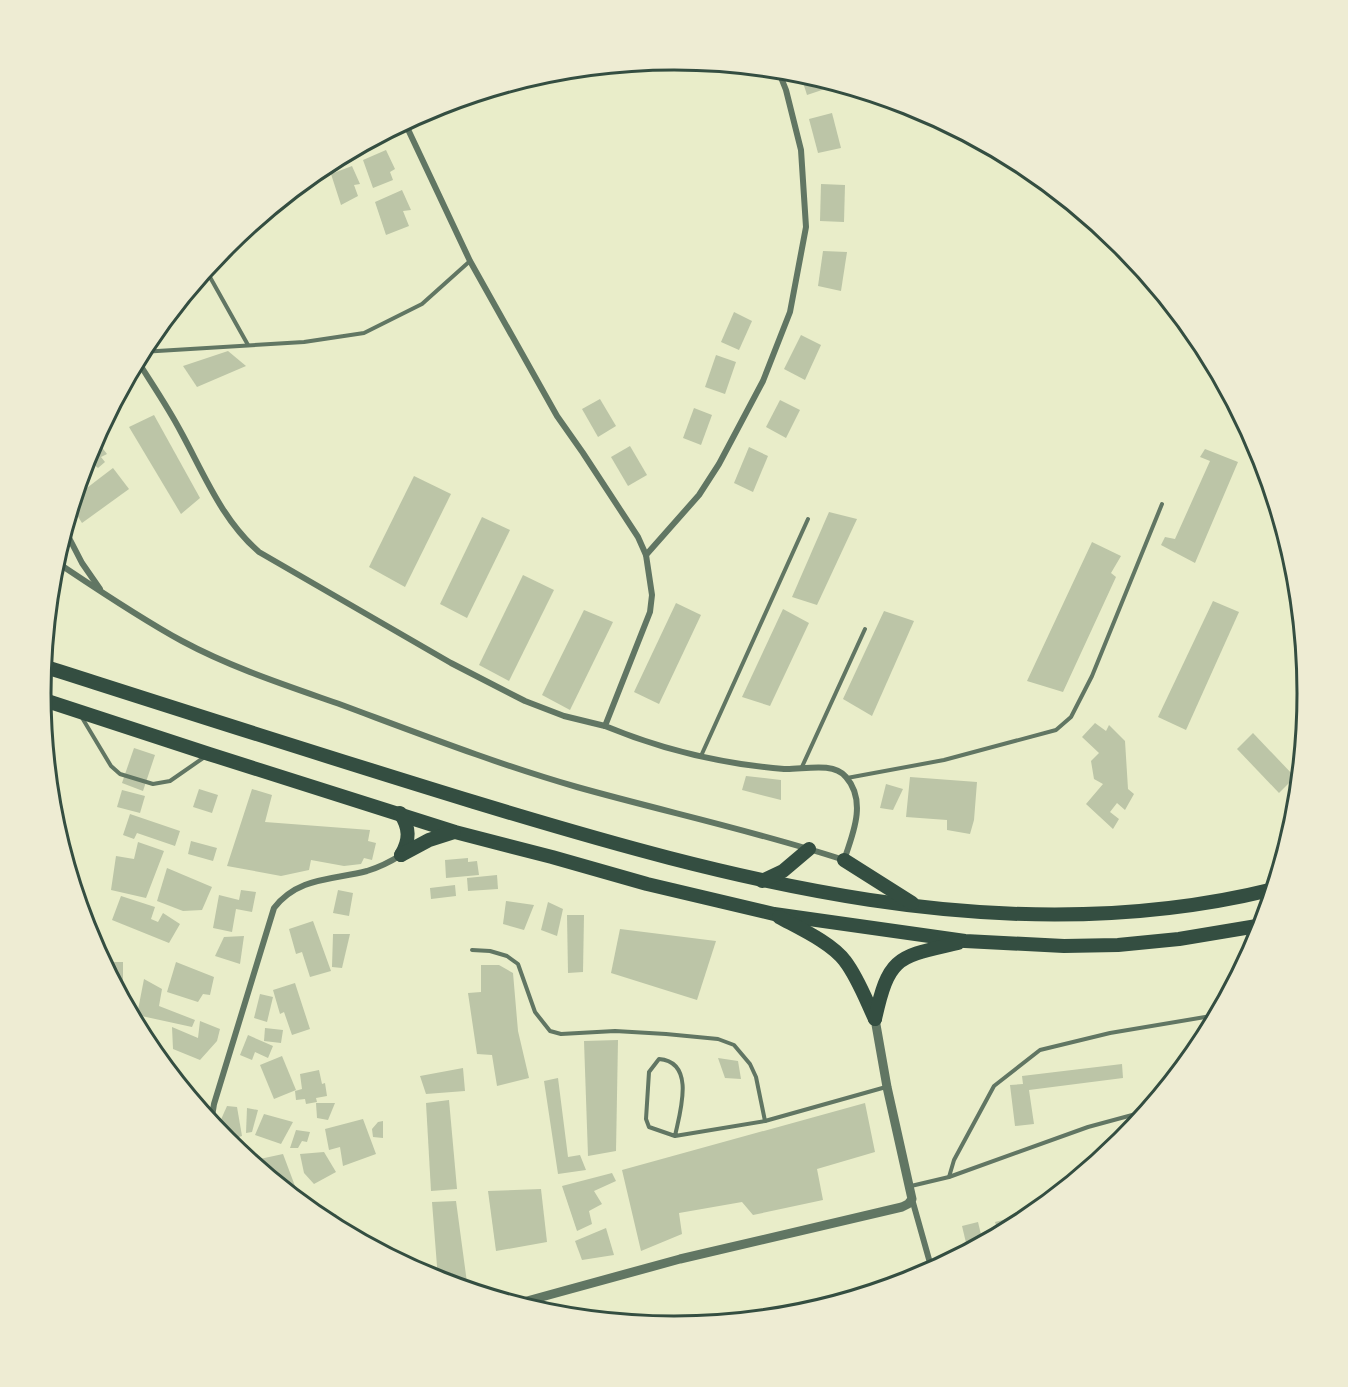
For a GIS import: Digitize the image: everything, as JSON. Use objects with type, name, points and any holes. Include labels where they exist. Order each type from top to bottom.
[{"type":"highway","points":[[52,669],[305,751],[576,833],[762,881],[833,895],[916,906],[1029,914],[1114,913],[1176,907],[1265,891]]},
{"type":"highway","points":[[51,702],[455,832],[669,889],[774,914],[965,941],[1064,946],[1118,945],[1179,939],[1252,927]]},
{"type":"highway","points":[[400,813],[408,835],[408,842],[401,855]]},
{"type":"highway","points":[[401,855],[429,840],[455,832]]},
{"type":"highway","points":[[762,881],[783,871],[809,849]]},
{"type":"highway","points":[[844,860],[916,906]]},
{"type":"highway","points":[[774,914],[821,942],[844,959],[875,1019]]},
{"type":"highway","points":[[875,1019],[886,976],[894,966],[909,955],[965,941]]},
{"type":"street","points":[[646,555],[699,495],[719,464],[763,381],[790,312],[807,227],[801,150],[782,80]]},
{"type":"street","points":[[408,130],[470,261],[557,416],[626,518],[646,555],[652,595],[651,612],[605,726]]},
{"type":"street","points":[[64,567],[183,641],[216,657],[462,750],[579,788],[844,860],[853,834],[857,801],[847,778],[839,771],[828,768],[800,770],[701,757],[645,742],[605,726],[564,716],[535,705],[461,669],[259,552],[246,541],[227,518],[180,429],[142,369]]},
{"type":"street","points":[[70,540],[82,563],[102,592]]},
{"type":"street","points":[[212,1111],[274,908],[289,892],[299,886],[366,871],[401,855]]},
{"type":"street","points":[[875,1019],[909,1187],[930,1261]]},
{"type":"street","points":[[533,1300],[680,1259],[902,1207],[912,1199]]},
{"type":"lane","points":[[153,351],[304,342],[364,333],[422,304],[470,261]]},
{"type":"lane","points":[[210,278],[248,345]]},
{"type":"lane","points":[[847,778],[944,760],[1056,730],[1071,717],[1092,676],[1162,504]]},
{"type":"lane","points":[[701,757],[808,519]]},
{"type":"lane","points":[[800,770],[865,629]]},
{"type":"lane","points":[[77,710],[111,766],[120,774],[153,784],[170,781],[209,754]]},
{"type":"lane","points":[[472,950],[490,951],[507,956],[518,964],[535,1012],[550,1031],[561,1034],[615,1030],[718,1039],[734,1045],[750,1064],[756,1077],[765,1121]]},
{"type":"lane","points":[[949,1177],[954,1160],[994,1086],[1040,1050],[1110,1033],[1207,1017]]},
{"type":"lane","points":[[675,1136],[684,1090],[678,1067],[669,1060],[659,1059],[649,1072],[646,1119],[649,1127],[675,1136],[765,1121],[887,1087]]},
{"type":"lane","points":[[909,1187],[949,1177],[1088,1127],[1133,1114]]},
{"type":"building","points":[[803,84],[824,89],[807,95]]},
{"type":"building","points":[[832,113],[841,148],[818,153],[809,119]]},
{"type":"building","points":[[386,150],[395,169],[390,172],[393,180],[373,188],[363,160]]},
{"type":"building","points":[[352,166],[360,184],[354,185],[358,196],[341,205],[331,174]]},
{"type":"building","points":[[821,184],[845,185],[844,222],[820,221]]},
{"type":"building","points":[[402,190],[411,210],[403,211],[409,226],[386,235],[375,202]]},
{"type":"building","points":[[823,251],[847,252],[841,291],[818,286]]},
{"type":"building","points":[[734,312],[752,321],[739,350],[721,342]]},
{"type":"building","points":[[801,335],[821,345],[805,380],[784,369]]},
{"type":"building","points":[[228,351],[246,366],[197,387],[183,366]]},
{"type":"building","points":[[716,355],[736,362],[725,394],[705,387]]},
{"type":"building","points":[[600,399],[616,426],[598,437],[582,409]]},
{"type":"building","points":[[780,400],[800,410],[786,438],[766,427]]},
{"type":"building","points":[[694,408],[712,415],[701,445],[683,438]]},
{"type":"building","points":[[154,415],[200,498],[181,514],[129,427]]},
{"type":"building","points":[[630,446],[647,475],[628,486],[611,457]]},
{"type":"building","points":[[102,447],[107,454],[101,457],[105,462],[98,468],[94,465]]},
{"type":"building","points":[[749,447],[768,456],[753,492],[734,483]]},
{"type":"building","points":[[1205,449],[1238,462],[1195,563],[1161,545],[1165,537],[1175,539],[1210,461],[1200,457]]},
{"type":"building","points":[[113,468],[129,489],[82,523],[77,515],[85,489]]},
{"type":"building","points":[[414,476],[451,494],[405,587],[369,567]]},
{"type":"building","points":[[829,512],[857,519],[817,605],[792,597]]},
{"type":"building","points":[[482,517],[510,530],[467,618],[440,604]]},
{"type":"building","points":[[1092,542],[1121,556],[1111,573],[1116,577],[1063,692],[1027,681]]},
{"type":"building","points":[[523,575],[554,590],[509,681],[479,665]]},
{"type":"building","points":[[1213,601],[1239,612],[1186,730],[1158,717]]},
{"type":"building","points":[[676,603],[701,615],[659,704],[634,692]]},
{"type":"building","points":[[783,609],[809,623],[770,706],[742,697]]},
{"type":"building","points":[[584,610],[613,622],[570,710],[542,695]]},
{"type":"building","points":[[884,611],[914,621],[872,716],[843,699]]},
{"type":"building","points":[[1095,723],[1106,731],[1109,725],[1125,741],[1128,789],[1134,794],[1125,810],[1117,803],[1110,812],[1119,819],[1113,829],[1086,804],[1103,784],[1094,779],[1091,761],[1099,753],[1082,737]]},
{"type":"building","points":[[1253,733],[1292,774],[1291,781],[1279,793],[1237,749]]},
{"type":"building","points":[[134,748],[155,755],[143,791],[122,783]]},
{"type":"building","points":[[746,776],[781,780],[781,800],[742,790]]},
{"type":"building","points":[[910,777],[977,782],[974,820],[970,834],[947,830],[947,820],[906,817]]},
{"type":"building","points":[[886,784],[903,789],[893,810],[880,808]]},
{"type":"building","points":[[199,789],[218,795],[212,813],[193,807]]},
{"type":"building","points":[[252,789],[272,795],[265,822],[370,830],[368,841],[376,843],[372,860],[364,858],[361,864],[344,866],[311,860],[309,870],[281,876],[227,866]]},
{"type":"building","points":[[122,790],[145,796],[140,813],[117,807]]},
{"type":"building","points":[[130,814],[180,831],[175,846],[137,833],[134,839],[123,835]]},
{"type":"building","points":[[191,841],[217,848],[213,861],[188,854]]},
{"type":"building","points":[[138,842],[164,851],[146,898],[111,890],[116,856],[134,859]]},
{"type":"building","points":[[468,858],[468,862],[477,861],[479,875],[446,878],[445,860]]},
{"type":"building","points":[[167,868],[212,887],[202,910],[183,911],[157,901]]},
{"type":"building","points":[[497,875],[498,889],[468,891],[467,878]]},
{"type":"building","points":[[455,885],[456,896],[431,899],[430,888]]},
{"type":"building","points":[[241,890],[256,892],[252,912],[236,909],[232,932],[213,928],[219,895],[239,900]]},
{"type":"building","points":[[338,890],[353,893],[349,916],[333,913]]},
{"type":"building","points":[[121,896],[155,907],[151,919],[158,922],[163,913],[180,924],[169,943],[112,920]]},
{"type":"building","points":[[506,901],[534,905],[524,930],[503,924]]},
{"type":"building","points":[[548,902],[563,909],[557,936],[541,930]]},
{"type":"building","points":[[567,915],[584,915],[583,972],[568,973]]},
{"type":"building","points":[[313,921],[331,971],[310,977],[302,952],[296,954],[289,929]]},
{"type":"building","points":[[620,929],[716,941],[697,1000],[611,973]]},
{"type":"building","points":[[333,934],[350,934],[342,968],[332,967]]},
{"type":"building","points":[[244,936],[240,964],[215,956],[224,937]]},
{"type":"building","points":[[112,962],[123,962],[123,984],[115,969]]},
{"type":"building","points":[[176,962],[214,977],[210,995],[203,994],[198,1002],[167,992]]},
{"type":"building","points":[[481,965],[499,965],[513,973],[518,1031],[529,1078],[497,1086],[492,1055],[477,1054],[468,993],[481,992]]},
{"type":"building","points":[[144,979],[162,989],[159,1006],[195,1020],[192,1027],[141,1016],[138,1011]]},
{"type":"building","points":[[295,983],[310,1029],[292,1035],[284,1012],[280,1014],[273,990]]},
{"type":"building","points":[[260,994],[273,997],[267,1022],[254,1018]]},
{"type":"building","points":[[200,1021],[220,1029],[217,1041],[200,1060],[173,1049],[172,1027],[198,1038]]},
{"type":"building","points":[[265,1028],[283,1030],[281,1043],[264,1041]]},
{"type":"building","points":[[248,1035],[273,1046],[268,1058],[255,1052],[252,1060],[240,1055]]},
{"type":"building","points":[[618,1040],[616,1151],[588,1156],[584,1041]]},
{"type":"building","points":[[282,1056],[296,1090],[274,1099],[260,1065]]},
{"type":"building","points":[[718,1058],[738,1061],[741,1079],[725,1078]]},
{"type":"building","points":[[1122,1064],[1123,1078],[1029,1090],[1034,1124],[1015,1126],[1010,1085],[1023,1084],[1022,1076]]},
{"type":"building","points":[[463,1068],[465,1091],[426,1094],[420,1076]]},
{"type":"building","points":[[319,1070],[322,1084],[325,1083],[327,1096],[316,1098],[317,1102],[306,1104],[305,1099],[296,1100],[295,1091],[302,1089],[300,1074]]},
{"type":"building","points":[[558,1078],[568,1157],[580,1155],[586,1170],[558,1174],[544,1081]]},
{"type":"building","points":[[449,1100],[457,1189],[431,1191],[426,1103]]},
{"type":"building","points":[[316,1103],[335,1103],[328,1120],[317,1118]]},
{"type":"building","points":[[865,1103],[875,1152],[817,1169],[823,1200],[753,1215],[742,1202],[679,1213],[682,1234],[641,1251],[622,1170]]},
{"type":"building","points":[[227,1106],[237,1107],[242,1136],[237,1138],[221,1120]]},
{"type":"building","points":[[247,1108],[258,1110],[252,1132],[246,1133]]},
{"type":"building","points":[[264,1114],[293,1122],[281,1144],[255,1135]]},
{"type":"building","points":[[363,1119],[376,1154],[343,1166],[340,1147],[329,1150],[325,1129]]},
{"type":"building","points":[[383,1121],[383,1138],[373,1137],[372,1129],[378,1122]]},
{"type":"building","points":[[296,1130],[310,1132],[307,1142],[302,1141],[298,1148],[290,1148]]},
{"type":"building","points":[[324,1152],[336,1172],[314,1184],[304,1173],[300,1154]]},
{"type":"building","points":[[283,1154],[295,1186],[293,1186],[260,1159]]},
{"type":"building","points":[[612,1173],[616,1181],[594,1191],[602,1204],[589,1211],[592,1224],[577,1231],[562,1186]]},
{"type":"building","points":[[541,1189],[547,1242],[496,1251],[488,1191]]},
{"type":"building","points":[[456,1201],[467,1280],[437,1269],[432,1202]]},
{"type":"building","points":[[1010,1218],[996,1226],[995,1222]]},
{"type":"building","points":[[978,1222],[981,1235],[966,1243],[962,1226]]},
{"type":"building","points":[[606,1228],[614,1255],[582,1260],[575,1241]]}]
